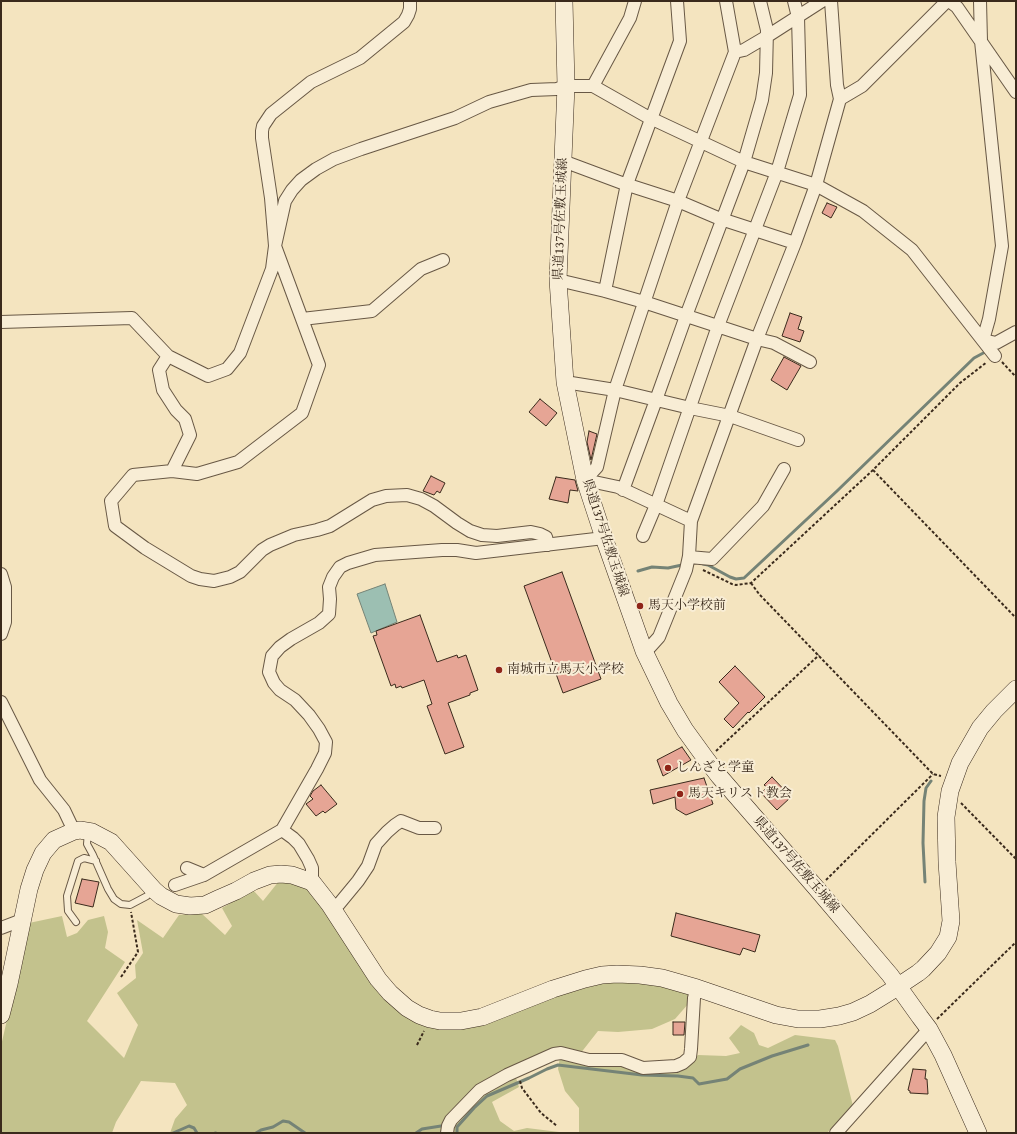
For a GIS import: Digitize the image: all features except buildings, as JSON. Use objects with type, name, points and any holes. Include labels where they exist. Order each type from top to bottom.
[{"type":"street","points":[[410,1],[410,9],[404,22],[360,58],[311,82],[271,114],[262,131],[271,198],[275,246],[319,365],[302,413],[238,462],[197,474],[172,471],[133,475],[111,501],[115,526],[145,548],[191,576],[214,581],[230,577],[240,572],[262,550],[270,545],[294,535],[330,526],[372,500],[386,496],[407,495],[421,499],[434,506],[470,531],[482,535],[497,536],[531,532],[546,537],[548,545]]},
{"type":"street","name":"県道137号佐敷玉城線","points":[[564,1],[566,86],[558,280],[565,382],[585,480],[644,652],[669,703],[685,730],[706,759],[899,987],[928,1029],[943,1055],[977,1132]]},
{"type":"street","points":[[593,86],[630,18],[635,1]]},
{"type":"street","points":[[605,291],[626,184],[652,119],[680,41],[677,1]]},
{"type":"street","points":[[585,480],[597,467],[615,390],[644,302],[678,201],[735,52],[726,1]]},
{"type":"street","points":[[623,490],[744,162],[762,100],[766,73],[766,30],[760,1]]},
{"type":"street","points":[[643,536],[656,505],[718,326],[777,172],[800,95],[798,17],[794,1]]},
{"type":"street","points":[[735,52],[744,50],[822,1]]},
{"type":"street","points":[[644,652],[659,637],[686,570],[689,557],[691,521],[757,339],[816,186],[840,99],[837,85],[831,1]]},
{"type":"street","points":[[840,99],[862,86],[948,1],[957,7],[1016,92]]},
{"type":"street","points":[[980,1],[981,41],[1002,246],[989,319],[983,340]]},
{"type":"street","points":[[1,322],[132,318],[168,356],[208,376],[227,369],[240,353],[272,269],[275,246],[285,201],[301,180],[316,168],[334,159],[361,149],[455,118],[489,102],[532,90],[557,89],[566,86],[593,86],[652,119],[700,142],[744,162],[816,186],[864,211],[912,250],[996,356]]},
{"type":"street","points":[[563,161],[678,201],[723,220],[795,243]]},
{"type":"street","points":[[302,319],[372,311],[421,269],[443,260]]},
{"type":"street","points":[[558,280],[644,302],[757,339],[774,343],[810,362]]},
{"type":"street","points":[[983,340],[996,343],[1016,332]]},
{"type":"street","points":[[168,356],[159,370],[163,390],[176,410],[185,419],[190,435],[172,471]]},
{"type":"street","points":[[565,382],[615,390],[730,416],[798,440]]},
{"type":"street","points":[[689,557],[712,559],[763,506],[784,469]]},
{"type":"street","points":[[585,480],[618,487],[691,521]]},
{"type":"street","points":[[175,885],[204,875],[282,830],[318,769],[325,753],[326,742],[320,729],[295,700],[280,690],[274,683],[269,672],[272,656],[280,647],[319,623],[329,614],[329,587],[333,577],[340,567],[375,555],[442,550],[457,550],[476,553],[604,538]]},
{"type":"street","points":[[1,574],[5,588],[5,622],[1,634]]},
{"type":"street","points":[[1,1015],[29,889],[42,853],[54,840],[81,831],[92,832],[111,842],[154,890],[161,896],[176,904],[190,906],[204,904],[270,875],[292,875],[312,882],[333,909],[378,979],[390,993],[402,1004],[419,1015],[440,1021],[461,1021],[482,1017],[554,989],[585,979],[602,975],[618,974],[662,978],[697,988],[776,1015],[798,1019],[820,1019],[840,1016],[853,1012],[899,987],[923,969],[938,953],[948,937],[951,921],[946,817],[950,791],[960,763],[980,728],[994,711],[1016,689]]},
{"type":"street","points":[[1,702],[40,780],[81,831]]},
{"type":"street","points":[[333,909],[358,881],[368,866],[376,844],[395,825],[401,822],[419,828],[435,828]]},
{"type":"street","points":[[282,830],[299,844],[308,859],[312,868],[312,882]]},
{"type":"street","points":[[187,868],[204,875]]},
{"type":"street","points":[[1,928],[22,920]]},
{"type":"street","points":[[447,1133],[451,1120],[480,1090],[554,1054],[561,1053],[589,1060],[622,1060],[643,1068],[676,1066],[683,1063],[690,1058],[694,998],[697,988]]},
{"type":"street","points":[[836,1133],[928,1029]]},
{"type":"lane","points":[[81,831],[114,899],[122,904],[130,905],[147,896],[154,890]]},
{"type":"lane","points":[[76,922],[68,911],[67,896],[78,861],[84,858],[96,861]]},
{"type":"path","points":[[686,570],[702,570],[736,585],[751,583],[873,470],[960,383],[996,356],[1016,377]]},
{"type":"path","points":[[873,470],[1016,618]]},
{"type":"path","points":[[751,583],[759,594],[933,774],[817,889]]},
{"type":"path","points":[[706,759],[719,749],[819,655]]},
{"type":"path","points":[[950,791],[1016,860]]},
{"type":"path","points":[[121,977],[138,952],[130,905]]},
{"type":"path","points":[[928,1029],[1016,942]]},
{"type":"path","points":[[520,1079],[522,1088],[541,1113],[557,1126]]},
{"type":"shaded area","points":[[385,584],[397,622],[371,633],[357,594]]},
{"type":"shaded area","points":[[279,881],[295,881],[320,899],[342,931],[344,942],[369,973],[444,1027],[615,980],[691,990],[689,1003],[675,1019],[652,1029],[618,1032],[598,1031],[580,1054],[557,1049],[477,1087],[444,1133],[170,1133],[175,1119],[187,1105],[175,1083],[141,1081],[116,1122],[112,1133],[1,1133],[1,1046],[29,923],[62,916],[67,937],[77,933],[88,920],[104,916],[108,932],[105,948],[125,962],[87,1021],[124,1058],[138,1025],[117,993],[136,978],[135,965],[143,953],[137,920],[163,938],[179,915],[201,913],[225,935],[232,926],[222,908],[253,890],[263,901]]},
{"type":"shaded area","points":[[741,1025],[754,1033],[759,1045],[768,1048],[795,1035],[835,1040],[838,1046],[853,1106],[827,1133],[579,1133],[579,1108],[565,1091],[558,1069],[560,1057],[687,1066],[698,1055],[726,1056],[740,1053],[729,1038]]},
{"type":"shaded area","points":[[516,1078],[519,1087],[492,1102],[500,1121],[514,1131],[527,1128],[560,1133],[452,1133],[455,1124],[481,1095]]},
{"type":"waterway","points":[[703,564],[708,565],[730,577],[736,579],[744,578],[837,491],[974,358],[987,351]]},
{"type":"waterway","points":[[638,571],[652,567],[668,568],[682,565]]},
{"type":"waterway","points":[[925,882],[923,843],[924,801],[926,788],[931,781]]},
{"type":"waterway","points":[[457,1133],[457,1127],[487,1096],[558,1065],[642,1075],[693,1078],[699,1084],[727,1079],[740,1069],[772,1056],[808,1045]]},
{"type":"waterway","points":[[256,1133],[273,1127],[283,1121],[289,1122],[305,1133]]},
{"type":"waterway","points":[[173,1133],[189,1126],[194,1128],[197,1133]]},
{"type":"waterway","points":[[416,1133],[422,1129],[441,1126]]},
{"type":"place","name":"馬天小学校前","points":[[640,606]]},
{"type":"place","name":"南城市立馬天小学校","points":[[499,670]]},
{"type":"place","name":"しんざと学童","points":[[668,768]]},
{"type":"place","name":"馬天キリスト教会","points":[[680,794]]}]
